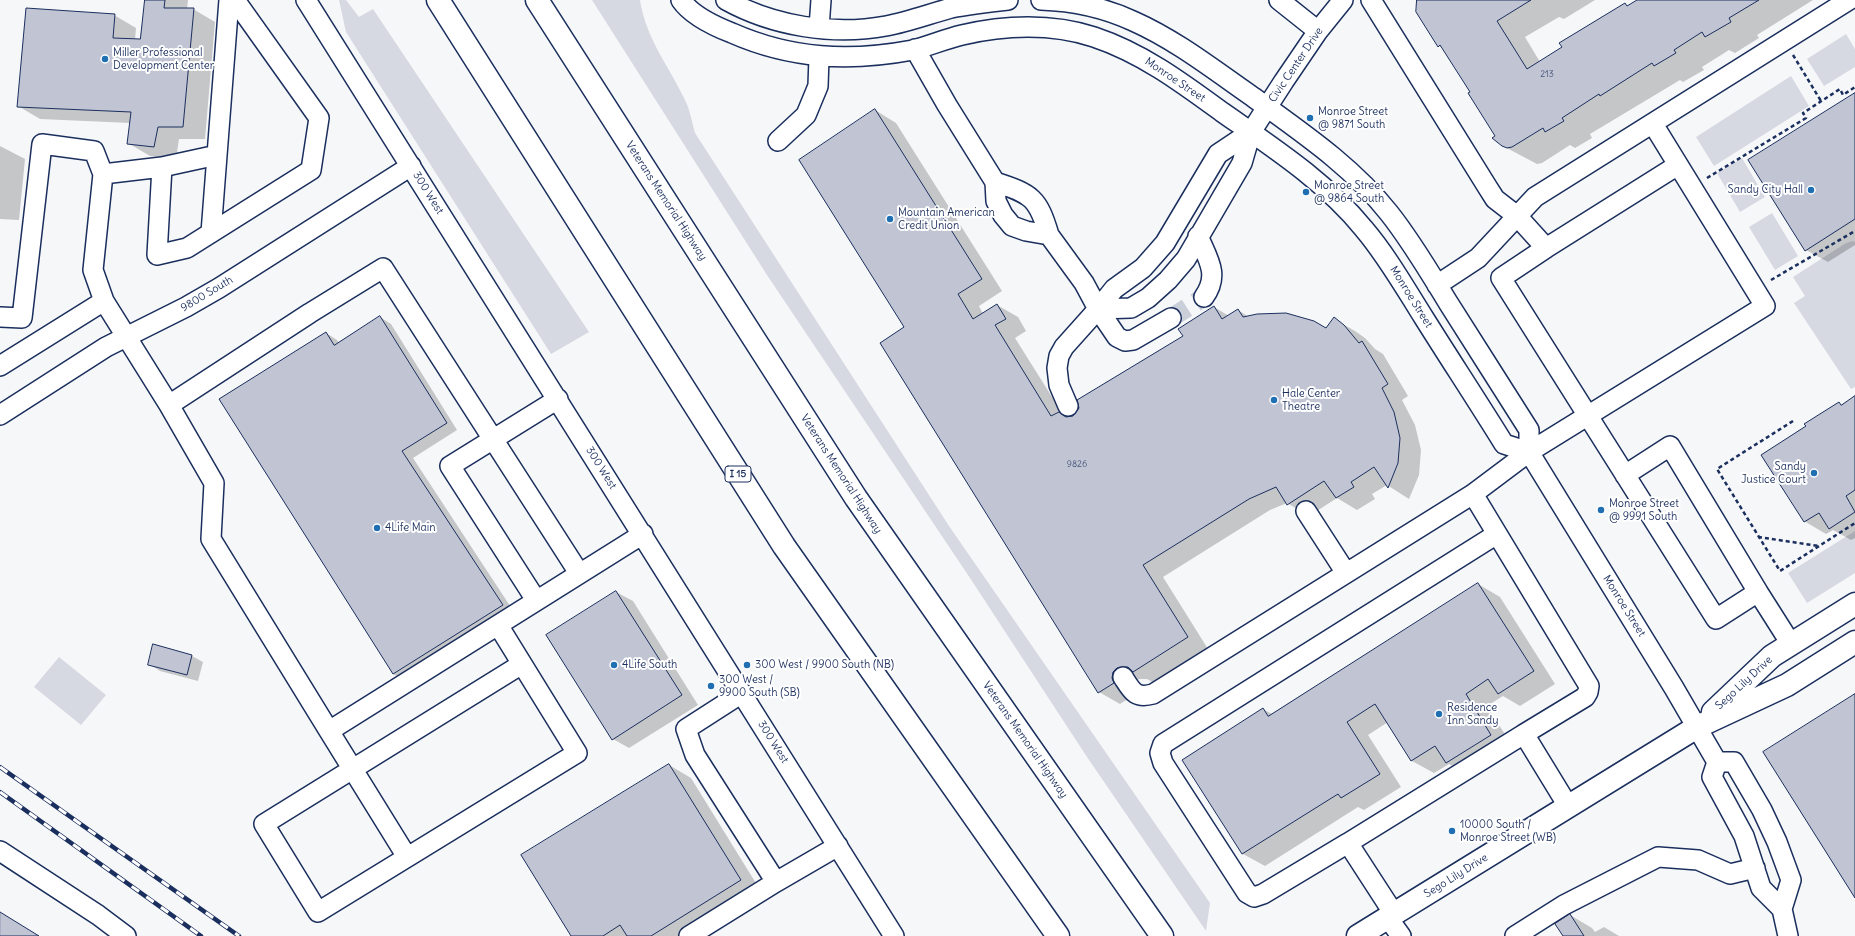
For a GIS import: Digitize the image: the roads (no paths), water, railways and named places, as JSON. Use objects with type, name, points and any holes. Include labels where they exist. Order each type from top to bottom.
[{"type":"main road","name":"I 15","points":[[438,0],[784,546],[1058,936]]},
{"type":"main road","name":"Veterans Memorial Highway","points":[[537,0],[856,498],[1162,936]]},
{"type":"main road","name":"Sego Lily Drive","points":[[1697,727],[1772,656],[1855,604]]},
{"type":"main road","name":"Sego Lily Drive","points":[[1358,936],[1697,727],[1787,685],[1855,642]]},
{"type":"street","points":[[211,233],[229,0]]},
{"type":"street","points":[[162,167],[157,255],[187,248],[312,170],[319,118],[235,0]]},
{"type":"street","name":"300 West","points":[[306,0],[838,846],[888,934]]},
{"type":"street","name":"Monroe Street","points":[[681,0],[686,8],[716,27],[749,41],[783,51],[819,57],[864,57],[914,49],[961,35],[1007,27],[1050,29],[1091,36],[1127,50],[1161,68],[1251,132],[1314,179],[1340,202],[1364,228],[1388,261],[1504,444],[1529,452],[1717,762]]},
{"type":"street","points":[[726,0],[756,14],[787,23],[819,28],[853,29],[885,26],[950,9],[984,2],[1008,0]]},
{"type":"street","points":[[819,28],[820,0]]},
{"type":"street","points":[[1041,0],[1105,5],[1187,51],[1328,152],[1358,180],[1389,213],[1437,285],[1529,430],[1529,452]]},
{"type":"street","points":[[1278,0],[1318,31]]},
{"type":"street","name":"Civic Center Drive","points":[[1251,132],[1318,31],[1343,0]]},
{"type":"street","points":[[1371,0],[1495,199],[1517,216],[1546,248]]},
{"type":"street","points":[[1437,285],[1478,258],[1535,197],[1849,0]]},
{"type":"street","points":[[914,49],[995,182],[996,201],[1003,215],[1012,226],[1026,231],[1049,235]]},
{"type":"street","points":[[778,141],[806,115],[818,86],[819,57]]},
{"type":"street","points":[[1123,678],[1133,692],[1143,697],[1153,694],[1473,494],[1529,452],[1765,306],[1653,124]]},
{"type":"street","points":[[1068,406],[1059,386],[1057,368],[1059,356],[1064,347],[1114,289],[1143,268],[1165,243],[1218,154],[1251,132]]},
{"type":"street","points":[[1098,309],[1131,308],[1148,298],[1168,280],[1186,259],[1242,163],[1251,132]]},
{"type":"street","points":[[22,318],[42,144],[94,150],[103,174],[93,270],[104,301],[169,405],[214,483],[211,539],[407,857]]},
{"type":"street","points":[[103,174],[162,167],[217,155]]},
{"type":"street","points":[[1678,165],[1501,278],[1716,619],[1758,592]]},
{"type":"street","name":"9800 South","points":[[0,415],[106,348],[186,307],[219,288],[411,166]]},
{"type":"street","points":[[995,182],[1014,188],[1029,196],[1036,202],[1043,214],[1049,235],[1084,283],[1098,309],[1117,337],[1125,341],[1133,340],[1171,318]]},
{"type":"street","points":[[1174,229],[1197,239],[1212,268],[1212,280],[1204,297]]},
{"type":"street","points":[[169,405],[310,313],[384,268],[579,573]]},
{"type":"street","points":[[0,366],[104,301]]},
{"type":"street","points":[[0,317],[22,318],[52,333]]},
{"type":"street","points":[[536,600],[450,466],[558,399]]},
{"type":"street","points":[[1625,475],[1670,446],[1758,592],[1792,644]]},
{"type":"street","points":[[1473,494],[1589,686],[1588,692],[1585,697],[1263,894],[1254,897],[1247,893],[1163,763],[1160,753],[1163,744],[1497,534]]},
{"type":"street","points":[[1306,511],[1346,573]]},
{"type":"street","points":[[329,731],[643,534]]},
{"type":"street","points":[[498,624],[577,752],[318,912],[264,824],[522,664]]},
{"type":"street","points":[[742,693],[686,729],[695,755],[776,882]]},
{"type":"street","points":[[1524,734],[1568,806]]},
{"type":"street","points":[[1782,909],[1761,888],[1744,836],[1712,777],[1717,762],[1734,762],[1762,810],[1777,842],[1791,880],[1782,909],[1788,936]]},
{"type":"street","points":[[1348,843],[1391,916],[1401,936]]},
{"type":"street","points":[[689,936],[776,882],[838,846]]},
{"type":"street","points":[[0,851],[98,915],[126,936]]},
{"type":"street","points":[[1515,936],[1564,905],[1658,857],[1698,860],[1730,874],[1755,868]]},
{"type":"tunnel","points":[[1171,318],[1204,297]]},
{"type":"railway","points":[[0,767],[239,936]]},
{"type":"railway","points":[[0,792],[201,936]]},
{"type":"place","name":"Miller Professional Development Center","points":[[105,59]]},
{"type":"place","name":"Monroe Street @ 9871 South","points":[[1310,118]]},
{"type":"place","name":"Sandy City Hall","points":[[1811,190]]},
{"type":"place","name":"Monroe Street @ 9864 South","points":[[1306,192]]},
{"type":"place","name":"Mountain American Credit Union","points":[[890,219]]},
{"type":"place","name":"Hale Center Theatre","points":[[1274,400]]},
{"type":"place","name":"Sandy Justice Court","points":[[1814,473]]},
{"type":"place","name":"Monroe Street @ 9991 South","points":[[1601,510]]},
{"type":"place","name":"4Life Main","points":[[377,528]]},
{"type":"place","name":"4Life South","points":[[614,665]]},
{"type":"place","name":"300 West / 9900 South (NB)","points":[[747,665]]},
{"type":"place","name":"300 West / 9900 South (SB)","points":[[711,686]]},
{"type":"place","name":"Residence Inn Sandy","points":[[1439,714]]},
{"type":"place","name":"10000 South / Monroe Street (WB)","points":[[1452,831]]}]
